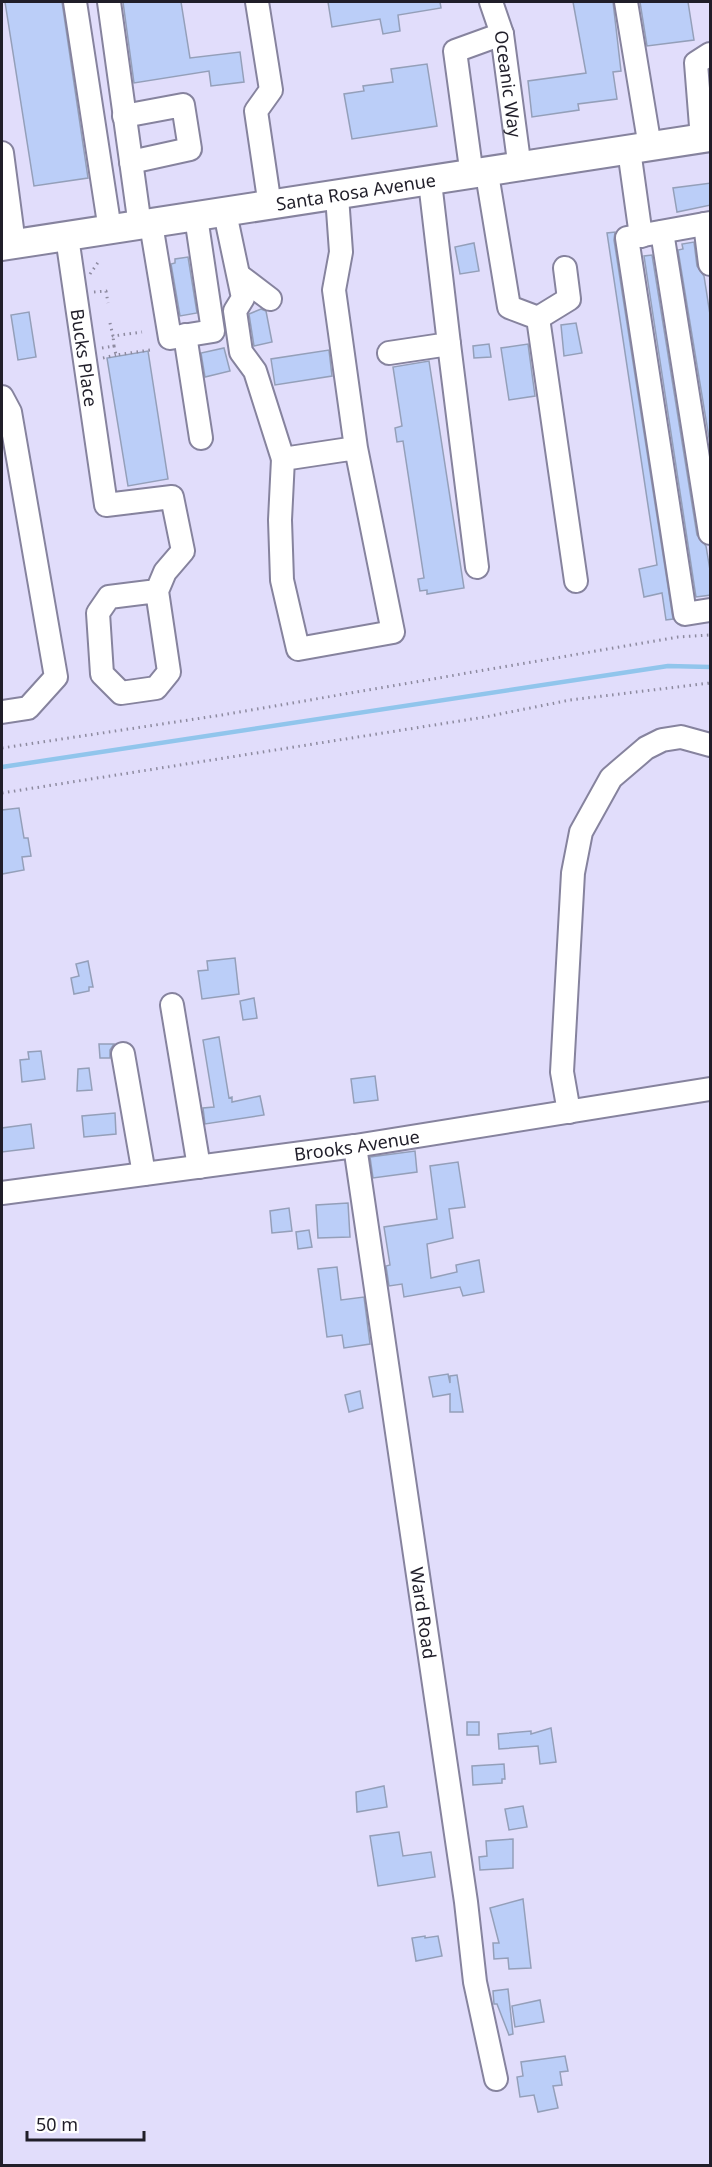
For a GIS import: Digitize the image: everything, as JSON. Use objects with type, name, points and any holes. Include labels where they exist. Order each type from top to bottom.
[{"type":"main road","name":"Santa Rosa Avenue","points":[[8,245],[520,169],[706,138]]},
{"type":"street","points":[[75,2],[110,231]]},
{"type":"street","points":[[109,2],[131,162],[170,338],[213,331],[196,218]]},
{"type":"street","points":[[257,2],[271,90],[256,111],[270,206]]},
{"type":"street","name":"Oceanic Way","points":[[491,2],[502,34],[520,169]]},
{"type":"street","points":[[626,2],[651,234],[711,533]]},
{"type":"street","points":[[502,34],[455,51],[509,307],[538,318]]},
{"type":"street","points":[[706,138],[696,63],[711,54]]},
{"type":"street","points":[[124,116],[183,105],[190,149],[131,162]]},
{"type":"street","points":[[2,153],[8,245]]},
{"type":"street","points":[[430,182],[477,567]]},
{"type":"street","points":[[225,213],[229,240],[241,277],[243,298],[235,311],[241,352],[255,371],[283,459],[280,520],[282,580],[298,649],[393,632],[356,448],[334,290],[341,252],[337,196]]},
{"type":"street","points":[[711,264],[708,224],[627,238],[685,614],[711,610]]},
{"type":"street","name":"Bucks Place","points":[[67,237],[106,505],[172,496],[183,551],[165,572],[157,591]]},
{"type":"street","points":[[538,318],[569,299],[565,268]]},
{"type":"street","points":[[241,277],[270,299]]},
{"type":"street","points":[[538,318],[576,581]]},
{"type":"street","points":[[185,335],[201,438]]},
{"type":"street","points":[[389,353],[449,344]]},
{"type":"street","points":[[2,397],[10,412],[56,677],[28,708],[2,712]]},
{"type":"street","points":[[283,459],[356,448]]},
{"type":"street","points":[[157,591],[170,672],[156,688],[121,693],[102,674],[98,612],[110,597],[157,591]]},
{"type":"street","points":[[569,1112],[562,1072],[573,873],[581,832],[611,778],[646,748],[662,740],[681,737],[711,745]]},
{"type":"street","points":[[172,1005],[199,1167]]},
{"type":"street","points":[[123,1054],[144,1174]]},
{"type":"street","name":"Brooks Avenue","points":[[2,1193],[355,1146],[711,1089]]},
{"type":"street","name":"Ward Road","points":[[355,1146],[466,1902],[475,1982],[496,2079]]},
{"type":"path","points":[[89,277],[99,261]]},
{"type":"path","points":[[87,294],[106,291],[108,303]]},
{"type":"path","points":[[111,323],[116,355]]},
{"type":"path","points":[[113,336],[142,332]]},
{"type":"path","points":[[108,347],[114,346]]},
{"type":"path","points":[[98,359],[150,350]]},
{"type":"path","points":[[2,748],[222,715],[678,637],[711,635]]},
{"type":"path","points":[[2,793],[485,717],[570,700],[711,683]]},
{"type":"building","points":[[5,2],[62,2],[88,178],[34,186]]},
{"type":"building","points":[[123,2],[181,2],[190,58],[240,52],[244,82],[211,86],[209,71],[134,83]]},
{"type":"building","points":[[328,2],[440,2],[441,8],[398,15],[400,31],[383,34],[380,19],[332,27]]},
{"type":"building","points":[[573,2],[613,2],[621,71],[613,72],[617,99],[578,104],[579,110],[532,117],[528,81],[586,73]]},
{"type":"building","points":[[640,2],[688,2],[694,40],[647,46]]},
{"type":"building","points":[[427,64],[437,126],[352,139],[344,94],[364,91],[363,86],[393,82],[391,69]]},
{"type":"building","points":[[711,183],[711,205],[677,212],[673,188]]},
{"type":"building","points":[[615,232],[614,240],[673,619],[666,620],[662,593],[644,597],[639,569],[657,565],[607,233]]},
{"type":"building","points":[[694,242],[697,266],[704,276],[711,321],[711,450],[678,250],[683,249],[682,244]]},
{"type":"building","points":[[474,243],[479,271],[460,274],[455,247]]},
{"type":"building","points":[[652,255],[697,535],[706,546],[711,576],[711,595],[696,597],[644,256]]},
{"type":"building","points":[[188,257],[197,313],[180,316],[171,264],[175,263],[175,259]]},
{"type":"building","points":[[261,309],[266,311],[272,342],[254,346],[249,314]]},
{"type":"building","points":[[29,312],[36,357],[18,360],[11,315]]},
{"type":"building","points":[[576,323],[582,353],[564,356],[561,325]]},
{"type":"building","points":[[489,344],[491,357],[474,358],[473,346]]},
{"type":"building","points":[[528,344],[535,396],[509,400],[501,348]]},
{"type":"building","points":[[224,348],[230,371],[205,377],[201,353]]},
{"type":"building","points":[[329,350],[332,376],[275,385],[271,359]]},
{"type":"building","points":[[148,351],[168,479],[128,486],[107,358]]},
{"type":"building","points":[[429,361],[464,588],[427,594],[427,590],[420,591],[418,579],[424,578],[403,441],[397,442],[395,428],[402,426],[393,367]]},
{"type":"building","points":[[19,808],[24,838],[28,838],[31,856],[22,857],[24,870],[2,874],[2,810]]},
{"type":"building","points":[[235,958],[239,994],[202,999],[198,971],[208,970],[207,961]]},
{"type":"building","points":[[88,961],[93,987],[89,987],[89,991],[74,994],[71,978],[79,976],[76,964]]},
{"type":"building","points":[[254,998],[257,1018],[243,1020],[240,1001]]},
{"type":"building","points":[[219,1037],[229,1098],[232,1097],[232,1102],[260,1096],[264,1115],[205,1124],[203,1108],[214,1107],[203,1040]]},
{"type":"building","points":[[99,1044],[114,1044],[110,1050],[110,1058],[100,1058]]},
{"type":"building","points":[[41,1051],[45,1079],[22,1082],[20,1060],[29,1059],[28,1052]]},
{"type":"building","points":[[89,1068],[92,1090],[77,1091],[78,1069]]},
{"type":"building","points":[[375,1076],[378,1100],[354,1103],[351,1079]]},
{"type":"building","points":[[115,1113],[116,1134],[84,1137],[82,1116]]},
{"type":"building","points":[[31,1124],[34,1148],[2,1152],[2,1128]]},
{"type":"building","points":[[415,1151],[417,1172],[373,1178],[370,1157]]},
{"type":"building","points":[[458,1162],[465,1207],[449,1209],[453,1238],[427,1244],[431,1278],[457,1272],[456,1265],[479,1260],[484,1292],[463,1296],[460,1287],[404,1297],[402,1284],[389,1286],[386,1266],[390,1265],[384,1227],[437,1219],[430,1166]]},
{"type":"building","points":[[348,1203],[350,1237],[318,1238],[316,1205]]},
{"type":"building","points":[[289,1208],[292,1231],[272,1233],[270,1211]]},
{"type":"building","points":[[309,1230],[312,1247],[298,1249],[296,1232]]},
{"type":"building","points":[[337,1267],[341,1300],[364,1297],[370,1344],[344,1348],[342,1335],[327,1337],[318,1269]]},
{"type":"building","points":[[448,1374],[450,1383],[450,1376],[457,1375],[463,1412],[450,1412],[450,1394],[433,1397],[429,1377]]},
{"type":"building","points":[[360,1391],[363,1408],[349,1412],[345,1395]]},
{"type":"building","points":[[467,1722],[479,1722],[479,1735],[467,1735]]},
{"type":"building","points":[[551,1728],[556,1762],[540,1764],[538,1746],[499,1749],[498,1734],[531,1731],[531,1734]]},
{"type":"building","points":[[504,1764],[505,1779],[502,1779],[502,1783],[473,1785],[472,1766]]},
{"type":"building","points":[[384,1786],[387,1807],[357,1812],[356,1792]]},
{"type":"building","points":[[523,1806],[527,1827],[509,1830],[505,1809]]},
{"type":"building","points":[[399,1832],[403,1856],[431,1852],[435,1877],[378,1886],[370,1836]]},
{"type":"building","points":[[513,1839],[513,1868],[480,1870],[479,1857],[487,1856],[486,1841]]},
{"type":"building","points":[[523,1899],[531,1968],[509,1969],[508,1958],[494,1959],[493,1943],[499,1943],[490,1908]]},
{"type":"building","points":[[425,1936],[425,1938],[438,1936],[442,1956],[416,1961],[412,1938]]},
{"type":"building","points":[[508,1989],[513,2034],[509,2035],[497,2004],[494,2004],[493,1991]]},
{"type":"building","points":[[540,2000],[544,2022],[515,2027],[512,2006]]},
{"type":"building","points":[[565,2056],[568,2071],[560,2072],[562,2085],[553,2086],[558,2108],[538,2112],[534,2095],[520,2097],[517,2077],[523,2076],[521,2062]]},
{"type":"waterway","points":[[2,767],[668,666],[710,667]]}]
